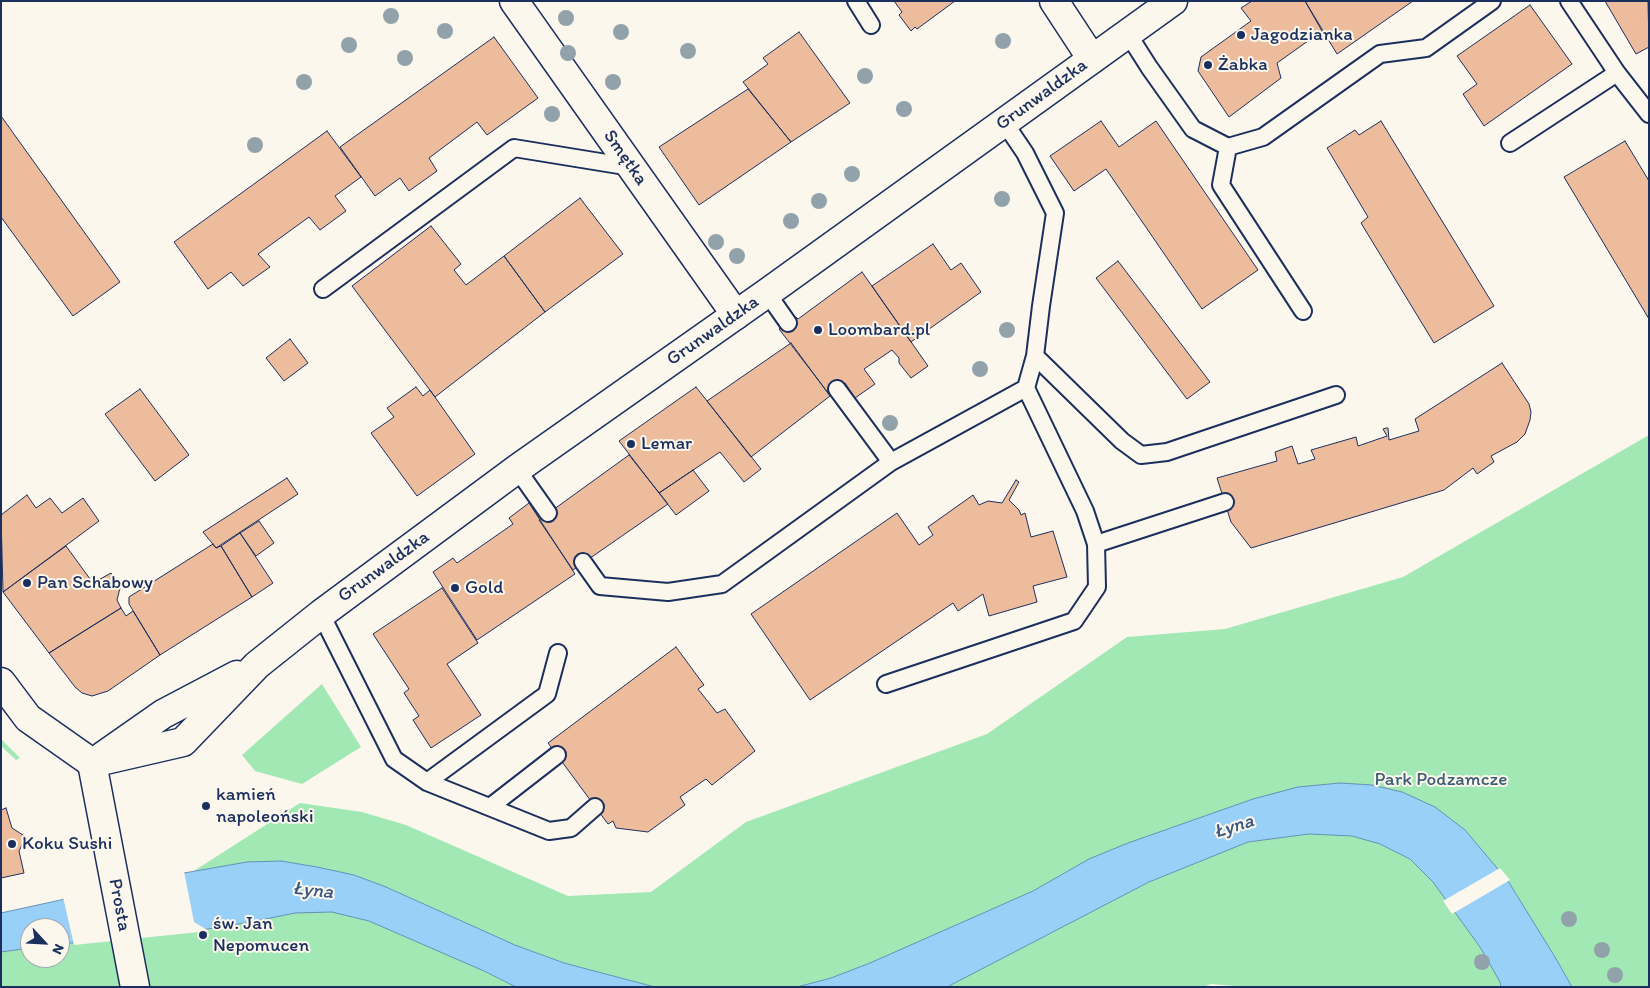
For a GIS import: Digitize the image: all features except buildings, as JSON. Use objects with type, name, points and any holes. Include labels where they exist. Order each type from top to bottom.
[{"type":"street","name":"Smętka","points":[[514,1],[736,315]]},
{"type":"street","points":[[1054,1],[1092,59]]},
{"type":"street","name":"Grunwaldzka","points":[[92,763],[163,714],[256,665],[321,614],[517,469],[767,293],[1173,1]]},
{"type":"street","points":[[1,682],[28,718],[92,763]]},
{"type":"street","name":"Prosta","points":[[92,763],[135,987]]},
{"type":"lane","points":[[856,1],[871,25]]},
{"type":"lane","points":[[1128,34],[1193,129],[1228,147],[1263,138],[1380,54],[1426,48],[1492,1]]},
{"type":"lane","points":[[1569,1],[1618,74],[1649,114]]},
{"type":"lane","points":[[1510,143],[1618,74]]},
{"type":"lane","points":[[886,684],[1074,621],[1097,588],[1096,544],[1084,510],[1026,388],[1035,356],[1055,213],[1025,153],[1004,122]]},
{"type":"lane","points":[[1228,147],[1221,185],[1303,311]]},
{"type":"lane","points":[[323,288],[514,148],[631,167]]},
{"type":"lane","points":[[767,293],[788,322]]},
{"type":"lane","points":[[1035,356],[1122,441],[1141,455],[1167,452],[1336,395]]},
{"type":"lane","points":[[584,562],[600,586],[668,592],[722,584],[891,462],[1026,388]]},
{"type":"lane","points":[[837,389],[891,462]]},
{"type":"lane","points":[[517,469],[548,513]]},
{"type":"lane","points":[[1096,544],[1225,502]]},
{"type":"lane","points":[[321,614],[394,759],[427,782],[548,831],[571,828],[595,808]]},
{"type":"lane","points":[[427,782],[547,694],[558,653]]},
{"type":"lane","points":[[490,807],[556,755]]},
{"type":"green space","name":"Park Podzamcze","points":[[1649,435],[1649,987],[1247,987],[1211,984],[1203,987],[1,987],[1,942],[20,935],[20,968],[70,968],[70,924],[186,876],[300,803],[362,812],[406,825],[568,896],[651,892],[746,822],[987,734],[1127,637],[1225,629],[1403,577]]},
{"type":"green space","points":[[322,684],[361,747],[302,784],[255,771],[242,755]]},
{"type":"green space","points":[[1,739],[20,758],[16,760],[1,746]]},
{"type":"water","name":"Łyna","points":[[1340,783],[1372,785],[1402,792],[1435,807],[1465,830],[1508,881],[1572,987],[1501,987],[1480,947],[1433,882],[1410,859],[1380,844],[1352,836],[1309,834],[1248,842],[1149,882],[947,987],[797,987],[831,978],[870,963],[1033,891],[1089,859],[1128,843],[1253,799],[1298,787]]},
{"type":"water","name":"Łyna","points":[[281,861],[354,875],[386,887],[515,945],[564,963],[655,987],[516,987],[369,921],[332,912],[295,913],[195,931],[70,943],[70,918],[20,918],[20,949],[1,952],[1,913],[184,873],[247,862]]},
{"type":"pier","points":[[1500,868],[1510,880],[1452,914],[1443,901]]},
{"type":"pier","points":[[184,871],[194,922],[209,931],[74,945],[70,918],[68,918],[63,897]]},
{"type":"place","name":"Jagodzianka","points":[[1241,35]]},
{"type":"place","name":"Żabka","points":[[1208,65]]},
{"type":"place","name":"Loombard.pl","points":[[818,330]]},
{"type":"place","name":"Lemar","points":[[631,444]]},
{"type":"place","name":"Pan Schabowy","points":[[27,583]]},
{"type":"place","name":"Gold","points":[[455,588]]},
{"type":"place","name":"kamień napoleoński","points":[[206,806]]},
{"type":"place","name":"Koku Sushi","points":[[12,844]]},
{"type":"place","name":"św. Jan Nepomucen","points":[[203,935]]}]
